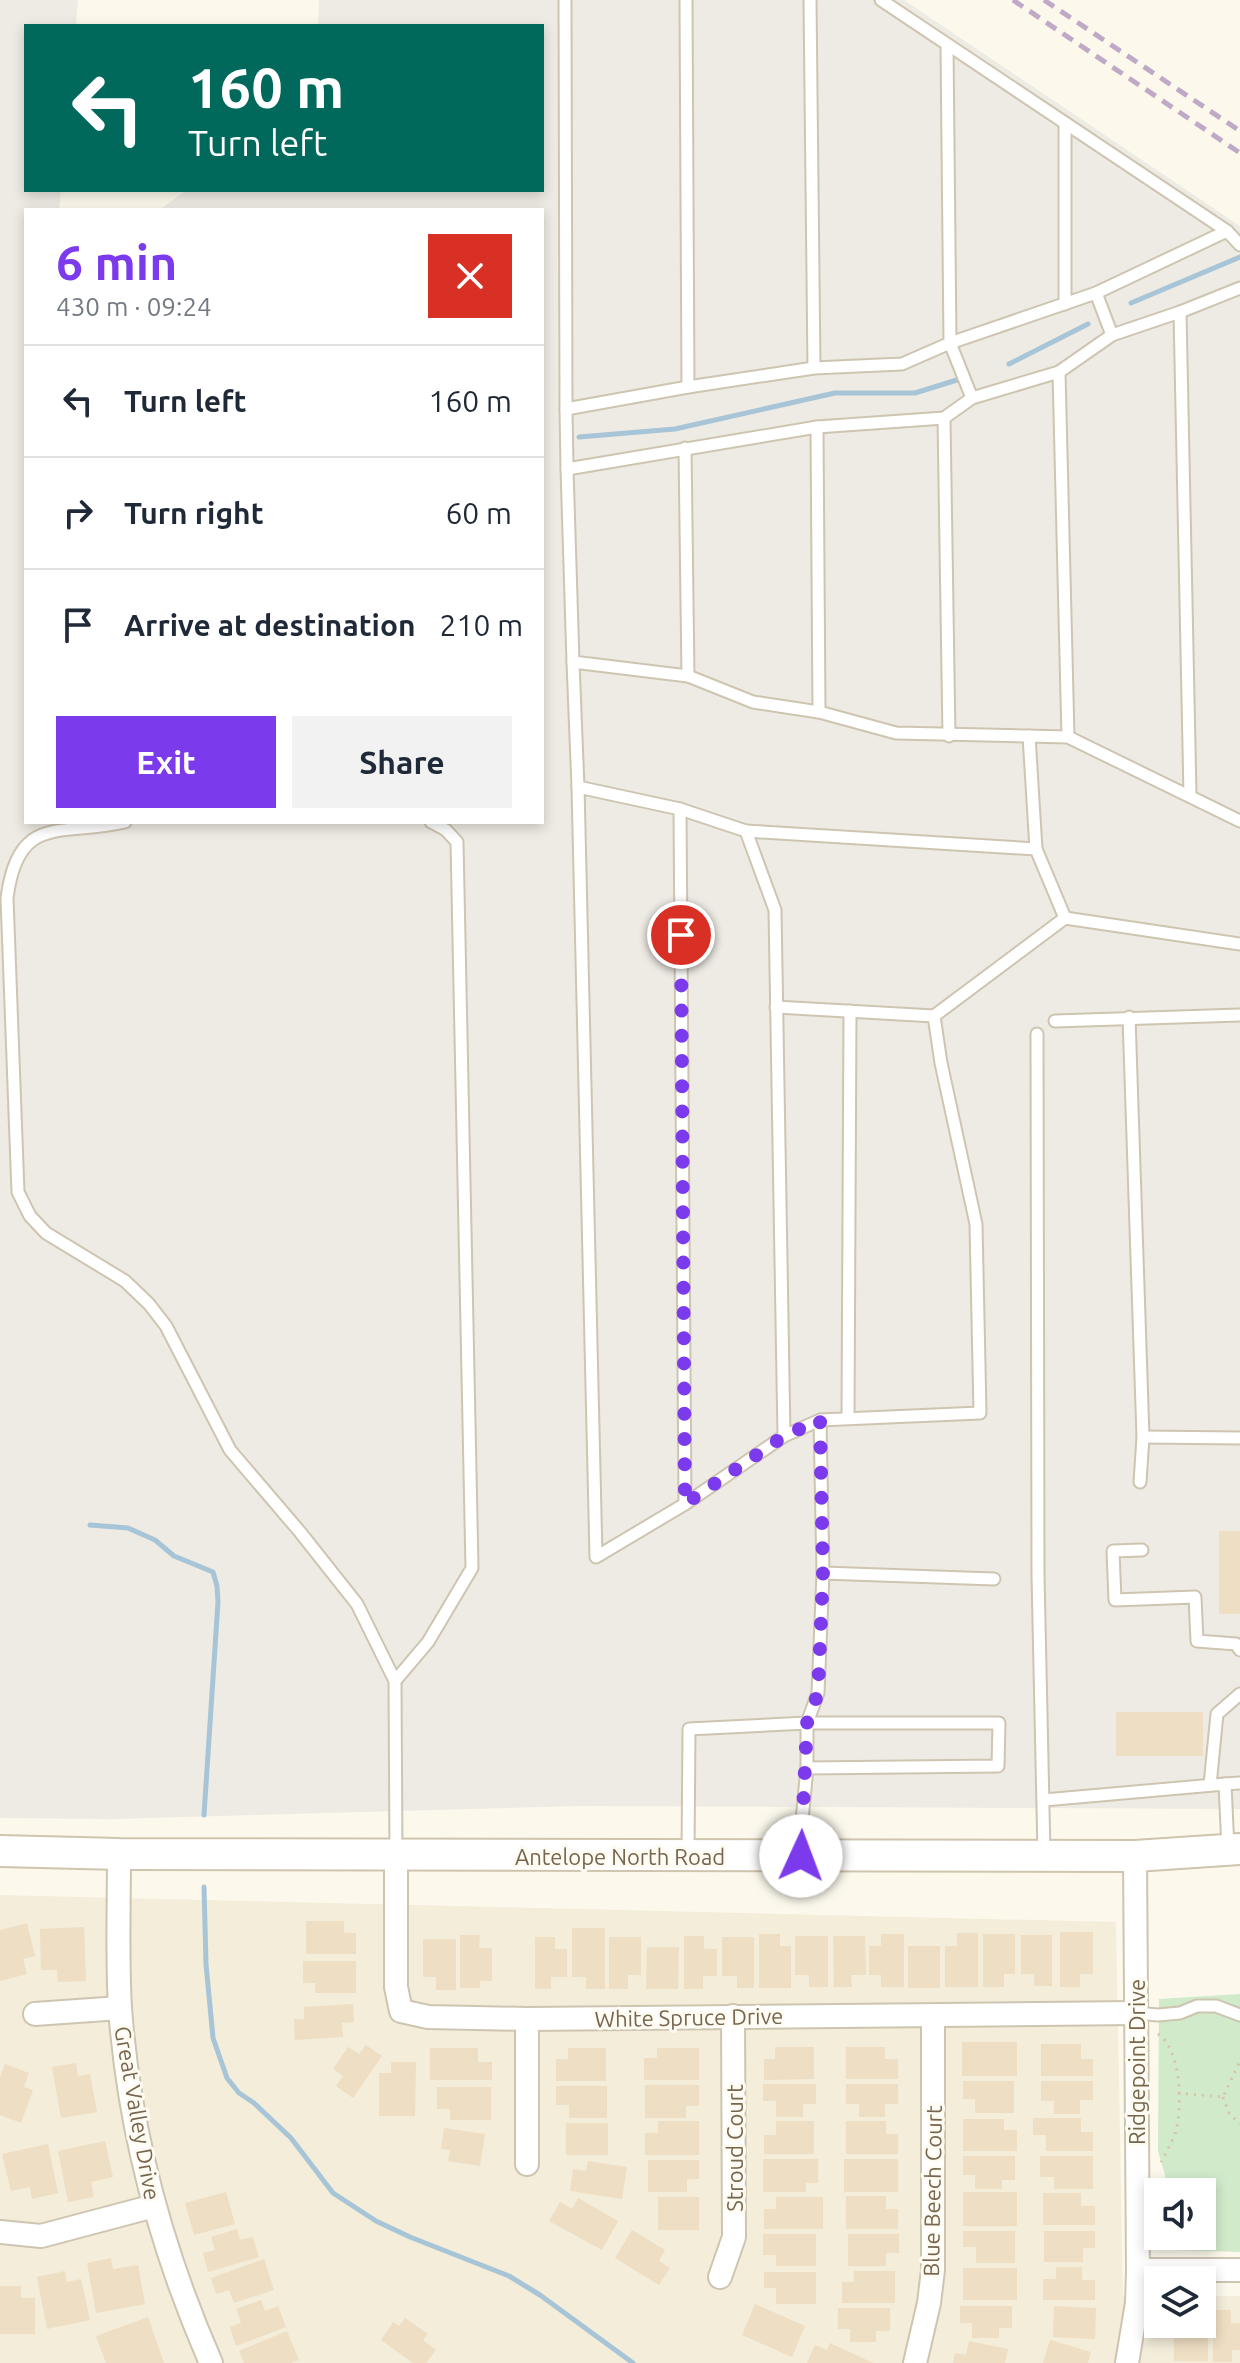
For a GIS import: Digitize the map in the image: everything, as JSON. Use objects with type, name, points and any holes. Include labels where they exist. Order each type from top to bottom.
[{"type":"main road","name":"Antelope North Road","points":[[0,1851],[119,1854],[1135,1856],[1234,1849]]},
{"type":"street","name":"Great Valley Drive","points":[[119,1854],[120,2008],[130,2083],[154,2206],[181,2288],[211,2363]]},
{"type":"street","name":"White Spruce Drive","points":[[396,1855],[396,1987],[401,2011],[428,2017],[527,2019],[1135,2013]]},
{"type":"street","name":"Ridgepoint Drive","points":[[1127,2363],[1137,2303],[1138,2270],[1135,1856]]},
{"type":"street","points":[[35,2014],[120,2008]]},
{"type":"street","name":"Stroud Court","points":[[720,2277],[734,2237],[733,2016]]},
{"type":"street","name":"Blue Beech Court","points":[[915,2363],[933,2270],[933,2016]]},
{"type":"street","points":[[527,2019],[527,2164]]},
{"type":"street","points":[[0,2232],[41,2236],[154,2206]]},
{"type":"street","points":[[1138,2270],[1240,2270]]},
{"type":"lane","points":[[565,0],[567,469],[578,787],[596,1557],[685,1504],[784,1436],[820,1420],[980,1413],[976,1224],[941,1063],[934,1016]]},
{"type":"lane","points":[[686,0],[688,387]]},
{"type":"lane","points":[[810,0],[814,368]]},
{"type":"lane","points":[[881,0],[1227,231],[1240,245]]},
{"type":"lane","points":[[947,45],[950,343],[972,398]]},
{"type":"lane","points":[[1065,123],[1065,304]]},
{"type":"lane","points":[[566,409],[814,368],[902,364],[950,343],[1096,293],[1227,231]]},
{"type":"lane","points":[[567,469],[817,427],[944,418],[972,398],[1059,372],[1112,335],[1240,288]]},
{"type":"lane","points":[[1096,293],[1112,335]]},
{"type":"lane","points":[[1180,312],[1190,795]]},
{"type":"lane","points":[[1059,372],[1068,737]]},
{"type":"lane","points":[[944,418],[949,736]]},
{"type":"lane","points":[[817,427],[819,712]]},
{"type":"lane","points":[[685,448],[688,676]]},
{"type":"lane","points":[[573,662],[688,676],[753,702],[819,712],[896,733],[1068,737],[1240,821]]},
{"type":"lane","points":[[1029,736],[1036,849],[1065,918]]},
{"type":"lane","points":[[578,787],[680,809],[746,831],[1036,849]]},
{"type":"lane","points":[[680,809],[685,1504]]},
{"type":"lane","points":[[104,824],[62,828],[36,838],[19,852],[11,873],[7,898],[18,1192],[30,1216],[46,1233],[125,1281],[166,1326],[230,1450],[357,1604],[395,1681],[396,1855]]},
{"type":"lane","points":[[395,1681],[428,1642],[472,1568],[457,842],[446,830],[435,824]]},
{"type":"lane","points":[[746,831],[775,910],[784,1436]]},
{"type":"lane","points":[[776,1007],[934,1016],[1065,918],[1240,944]]},
{"type":"lane","points":[[848,1418],[850,1011]]},
{"type":"lane","points":[[1055,1021],[1240,1015]]},
{"type":"lane","points":[[1129,1017],[1143,1437],[1140,1482]]},
{"type":"lane","points":[[1037,1034],[1038,1575],[1044,1856]]},
{"type":"lane","points":[[801,1856],[807,1723],[818,1693],[823,1573],[820,1420]]},
{"type":"lane","points":[[1143,1437],[1240,1438]]},
{"type":"lane","points":[[1142,1550],[1113,1551],[1115,1600],[1195,1597],[1197,1641],[1236,1644],[1240,1650]]},
{"type":"lane","points":[[823,1573],[994,1579]]},
{"type":"lane","points":[[1210,1785],[1217,1714],[1240,1694]]},
{"type":"lane","points":[[688,1856],[689,1729],[807,1723],[999,1723],[998,1766],[807,1768]]},
{"type":"lane","points":[[1044,1800],[1240,1783]]},
{"type":"lane","points":[[1225,1784],[1234,1849]]},
{"type":"lane","points":[[1135,2013],[1158,2015],[1180,2013],[1197,2006],[1216,2006],[1240,2015]]},
{"type":"path","points":[[1158,2034],[1165,2039],[1175,2059],[1178,2093],[1175,2132],[1161,2162]]},
{"type":"path","points":[[1240,2061],[1223,2097],[1229,2113],[1240,2124]]},
{"type":"path","points":[[1178,2093],[1223,2097]]},
{"type":"shaded area","points":[[0,0],[78,0],[76,24],[24,24],[24,192],[61,192],[59,208],[24,208],[24,824],[544,824],[544,208],[162,208],[184,192],[544,192],[544,24],[318,24],[319,0],[904,0],[1240,226],[1240,1809],[577,1806],[114,1819],[0,1818]]},
{"type":"shaded area","points":[[0,1895],[1116,1922],[1123,2296],[1144,2297],[1144,2338],[1216,2338],[1216,2296],[1240,2296],[1240,2363],[0,2363]]},
{"type":"green space","points":[[1240,1994],[1240,2252],[1173,2250],[1216,2250],[1216,2178],[1165,2178],[1158,2151],[1159,1999]]},
{"type":"building","points":[[1219,1531],[1240,1531],[1240,1614],[1219,1614]]},
{"type":"building","points":[[1116,1712],[1203,1712],[1203,1756],[1116,1756]]},
{"type":"building","points":[[306,1921],[344,1921],[344,1933],[356,1933],[356,1954],[306,1954]]},
{"type":"building","points":[[27,1923],[35,1956],[23,1959],[27,1974],[0,1981],[0,1930]]},
{"type":"building","points":[[84,1927],[86,1981],[58,1982],[57,1970],[41,1970],[40,1929]]},
{"type":"building","points":[[572,1928],[605,1928],[605,1989],[586,1989],[586,1977],[572,1977]]},
{"type":"building","points":[[1060,1932],[1093,1932],[1093,1974],[1080,1974],[1080,1987],[1060,1987]]},
{"type":"building","points":[[957,1933],[978,1933],[978,1987],[945,1987],[945,1946],[957,1946]]},
{"type":"building","points":[[759,1934],[780,1934],[780,1946],[791,1946],[791,1988],[759,1988]]},
{"type":"building","points":[[881,1934],[904,1934],[904,1987],[881,1987],[881,1975],[869,1975],[869,1946],[881,1946]]},
{"type":"building","points":[[983,1934],[1015,1934],[1015,1974],[1004,1974],[1004,1987],[983,1987]]},
{"type":"building","points":[[460,1935],[480,1935],[479,1948],[492,1948],[492,1981],[480,1981],[480,1988],[460,1988]]},
{"type":"building","points":[[1021,1935],[1052,1935],[1052,1986],[1034,1986],[1034,1974],[1021,1974]]},
{"type":"building","points":[[684,1936],[704,1936],[704,1949],[717,1949],[717,1976],[703,1976],[703,1989],[684,1989]]},
{"type":"building","points":[[795,1936],[828,1936],[828,1987],[809,1987],[809,1975],[795,1975]]},
{"type":"building","points":[[833,1936],[865,1936],[866,1975],[851,1975],[852,1987],[834,1987]]},
{"type":"building","points":[[535,1937],[555,1937],[555,1949],[567,1949],[567,1977],[551,1977],[551,1989],[535,1989]]},
{"type":"building","points":[[609,1937],[641,1937],[641,1975],[628,1975],[628,1989],[609,1989]]},
{"type":"building","points":[[722,1937],[754,1937],[754,1988],[737,1988],[737,1976],[722,1976]]},
{"type":"building","points":[[423,1939],[456,1939],[456,1990],[436,1990],[436,1977],[423,1977]]},
{"type":"building","points":[[908,1946],[940,1946],[940,1988],[908,1988]]},
{"type":"building","points":[[647,1947],[679,1947],[678,1989],[646,1989]]},
{"type":"building","points":[[303,1961],[356,1961],[356,1993],[315,1993],[315,1983],[303,1983]]},
{"type":"building","points":[[353,2004],[354,2022],[342,2023],[343,2037],[295,2040],[294,2019],[304,2019],[304,2007]]},
{"type":"building","points":[[962,2042],[1017,2042],[1017,2076],[962,2076]]},
{"type":"building","points":[[1041,2044],[1081,2044],[1081,2059],[1093,2059],[1093,2076],[1041,2076]]},
{"type":"building","points":[[366,2045],[382,2056],[353,2098],[336,2086],[343,2076],[333,2069],[348,2047],[359,2054]]},
{"type":"building","points":[[775,2047],[814,2047],[814,2079],[764,2080],[764,2059],[775,2059]]},
{"type":"building","points":[[846,2047],[885,2047],[885,2059],[898,2059],[898,2079],[846,2079]]},
{"type":"building","points":[[430,2048],[478,2048],[478,2062],[492,2062],[492,2080],[430,2080]]},
{"type":"building","points":[[568,2048],[606,2048],[606,2081],[556,2081],[556,2059],[568,2059]]},
{"type":"building","points":[[657,2048],[699,2048],[699,2080],[644,2080],[644,2058],[657,2058]]},
{"type":"building","points":[[391,2062],[416,2062],[415,2116],[379,2116],[379,2073],[391,2073]]},
{"type":"building","points":[[76,2063],[78,2076],[90,2074],[97,2112],[61,2118],[52,2067]]},
{"type":"building","points":[[5,2064],[29,2073],[24,2087],[33,2090],[21,2123],[0,2115],[0,2077]]},
{"type":"building","points":[[963,2081],[1014,2081],[1014,2113],[975,2113],[975,2099],[963,2099]]},
{"type":"building","points":[[1041,2081],[1093,2081],[1093,2100],[1080,2100],[1080,2114],[1054,2114],[1054,2101],[1041,2101]]},
{"type":"building","points":[[763,2084],[816,2084],[816,2104],[803,2104],[803,2117],[776,2117],[776,2101],[763,2101]]},
{"type":"building","points":[[846,2084],[898,2084],[898,2104],[885,2104],[885,2117],[859,2117],[859,2104],[846,2104]]},
{"type":"building","points":[[645,2085],[699,2085],[699,2106],[686,2106],[686,2118],[645,2118]]},
{"type":"building","points":[[556,2086],[607,2086],[607,2118],[569,2118],[569,2105],[556,2105]]},
{"type":"building","points":[[437,2087],[491,2087],[491,2120],[450,2120],[450,2109],[437,2109]]},
{"type":"building","points":[[1033,2118],[1081,2118],[1081,2132],[1093,2132],[1093,2151],[1046,2151],[1046,2135],[1033,2135]]},
{"type":"building","points":[[963,2119],[1004,2119],[1004,2130],[1017,2130],[1017,2151],[963,2151]]},
{"type":"building","points":[[658,2121],[699,2121],[699,2155],[645,2155],[645,2133],[658,2133]]},
{"type":"building","points":[[776,2121],[814,2121],[814,2154],[764,2154],[764,2135],[776,2135]]},
{"type":"building","points":[[846,2121],[886,2121],[886,2134],[898,2134],[898,2154],[846,2154]]},
{"type":"building","points":[[566,2123],[608,2123],[608,2155],[566,2155]]},
{"type":"building","points":[[444,2128],[485,2134],[480,2166],[448,2161],[450,2150],[441,2149]]},
{"type":"building","points":[[105,2141],[113,2177],[91,2182],[94,2197],[68,2202],[58,2151]]},
{"type":"building","points":[[48,2144],[58,2193],[32,2199],[30,2187],[11,2191],[2,2154]]},
{"type":"building","points":[[963,2156],[1015,2156],[1015,2180],[1002,2180],[1002,2189],[975,2189],[975,2175],[963,2175]]},
{"type":"building","points":[[1040,2156],[1093,2156],[1093,2189],[1054,2189],[1054,2177],[1040,2177]]},
{"type":"building","points":[[763,2159],[818,2159],[818,2183],[806,2183],[806,2192],[763,2192]]},
{"type":"building","points":[[844,2159],[898,2159],[898,2192],[844,2192]]},
{"type":"building","points":[[648,2160],[699,2160],[699,2179],[687,2179],[687,2192],[648,2192]]},
{"type":"building","points":[[588,2161],[627,2167],[622,2199],[570,2191],[573,2169],[586,2171]]},
{"type":"building","points":[[226,2192],[235,2224],[194,2235],[185,2203]]},
{"type":"building","points":[[963,2192],[1017,2192],[1017,2226],[963,2226]]},
{"type":"building","points":[[1043,2193],[1081,2193],[1081,2206],[1095,2206],[1095,2225],[1043,2225]]},
{"type":"building","points":[[846,2196],[886,2196],[886,2209],[898,2209],[898,2229],[846,2229]]},
{"type":"building","points":[[658,2197],[699,2197],[699,2230],[658,2230]]},
{"type":"building","points":[[776,2197],[823,2197],[823,2229],[764,2229],[764,2209],[776,2209]]},
{"type":"building","points":[[578,2198],[618,2221],[602,2250],[549,2221],[560,2202],[572,2209]]},
{"type":"building","points":[[237,2229],[240,2240],[253,2237],[259,2257],[208,2272],[203,2253],[215,2250],[211,2237]]},
{"type":"building","points":[[632,2230],[665,2250],[659,2261],[670,2268],[659,2285],[615,2258]]},
{"type":"building","points":[[963,2231],[1015,2231],[1015,2263],[976,2263],[976,2247],[963,2247]]},
{"type":"building","points":[[1044,2231],[1095,2231],[1095,2248],[1083,2248],[1083,2262],[1044,2262]]},
{"type":"building","points":[[763,2234],[816,2234],[816,2266],[776,2266],[776,2255],[763,2255]]},
{"type":"building","points":[[848,2234],[899,2234],[899,2253],[886,2253],[886,2266],[848,2266]]},
{"type":"building","points":[[111,2258],[113,2269],[138,2265],[145,2304],[96,2313],[87,2263]]},
{"type":"building","points":[[264,2259],[274,2290],[234,2303],[229,2290],[216,2294],[211,2278]]},
{"type":"building","points":[[1056,2267],[1082,2267],[1082,2280],[1095,2280],[1095,2300],[1043,2300],[1043,2279],[1056,2279]]},
{"type":"building","points":[[963,2268],[1017,2268],[1017,2300],[963,2300]]},
{"type":"building","points":[[65,2271],[67,2282],[81,2279],[90,2320],[47,2329],[37,2277]]},
{"type":"building","points":[[854,2271],[895,2271],[895,2303],[842,2303],[842,2282],[854,2282]]},
{"type":"building","points":[[764,2272],[816,2272],[816,2304],[776,2304],[776,2288],[764,2288]]},
{"type":"building","points":[[0,2286],[21,2286],[21,2298],[35,2298],[35,2334],[0,2334]]},
{"type":"building","points":[[261,2300],[265,2311],[278,2306],[286,2327],[236,2346],[230,2327],[241,2323],[236,2309]]},
{"type":"building","points":[[755,2304],[805,2326],[792,2357],[742,2335]]},
{"type":"building","points":[[960,2306],[1012,2306],[1012,2328],[999,2328],[999,2338],[972,2338],[972,2323],[960,2323]]},
{"type":"building","points":[[1054,2306],[1096,2308],[1095,2339],[1053,2337]]},
{"type":"building","points":[[838,2308],[890,2308],[890,2331],[876,2331],[876,2342],[850,2342],[850,2329],[838,2329]]},
{"type":"building","points":[[1216,2310],[1231,2310],[1231,2323],[1240,2323],[1240,2350],[1232,2350],[1232,2362],[1213,2362]]},
{"type":"building","points":[[148,2317],[164,2363],[106,2363],[96,2336]]},
{"type":"building","points":[[405,2318],[428,2334],[423,2340],[436,2350],[426,2363],[413,2363],[381,2340],[393,2322],[399,2326]]},
{"type":"building","points":[[287,2331],[299,2360],[291,2363],[244,2363],[239,2351]]},
{"type":"building","points":[[1174,2338],[1208,2338],[1208,2361],[1174,2361]]},
{"type":"building","points":[[1050,2340],[1091,2352],[1088,2363],[1043,2363]]},
{"type":"building","points":[[969,2341],[1008,2349],[1005,2363],[953,2363],[955,2353],[966,2355]]},
{"type":"building","points":[[830,2343],[873,2363],[807,2363],[815,2345],[827,2350]]},
{"type":"waterway","points":[[1131,303],[1240,257]]},
{"type":"waterway","points":[[1009,364],[1088,324]]},
{"type":"waterway","points":[[579,437],[675,429],[835,393],[915,393],[960,379]]},
{"type":"waterway","points":[[90,1525],[128,1528],[155,1540],[174,1556],[213,1572],[218,1602],[204,1815]]},
{"type":"waterway","points":[[204,1887],[206,1964],[213,2038],[227,2078],[239,2093],[291,2138],[333,2193],[376,2221],[509,2276],[633,2363]]},
{"type":"railway","points":[[1013,0],[1240,153]]},
{"type":"railway","points":[[1044,0],[1240,131]]},
{"type":"route","points":[[681,935],[685,1504],[784,1436],[820,1420],[823,1573],[818,1693],[807,1723],[801,1856]]}]
